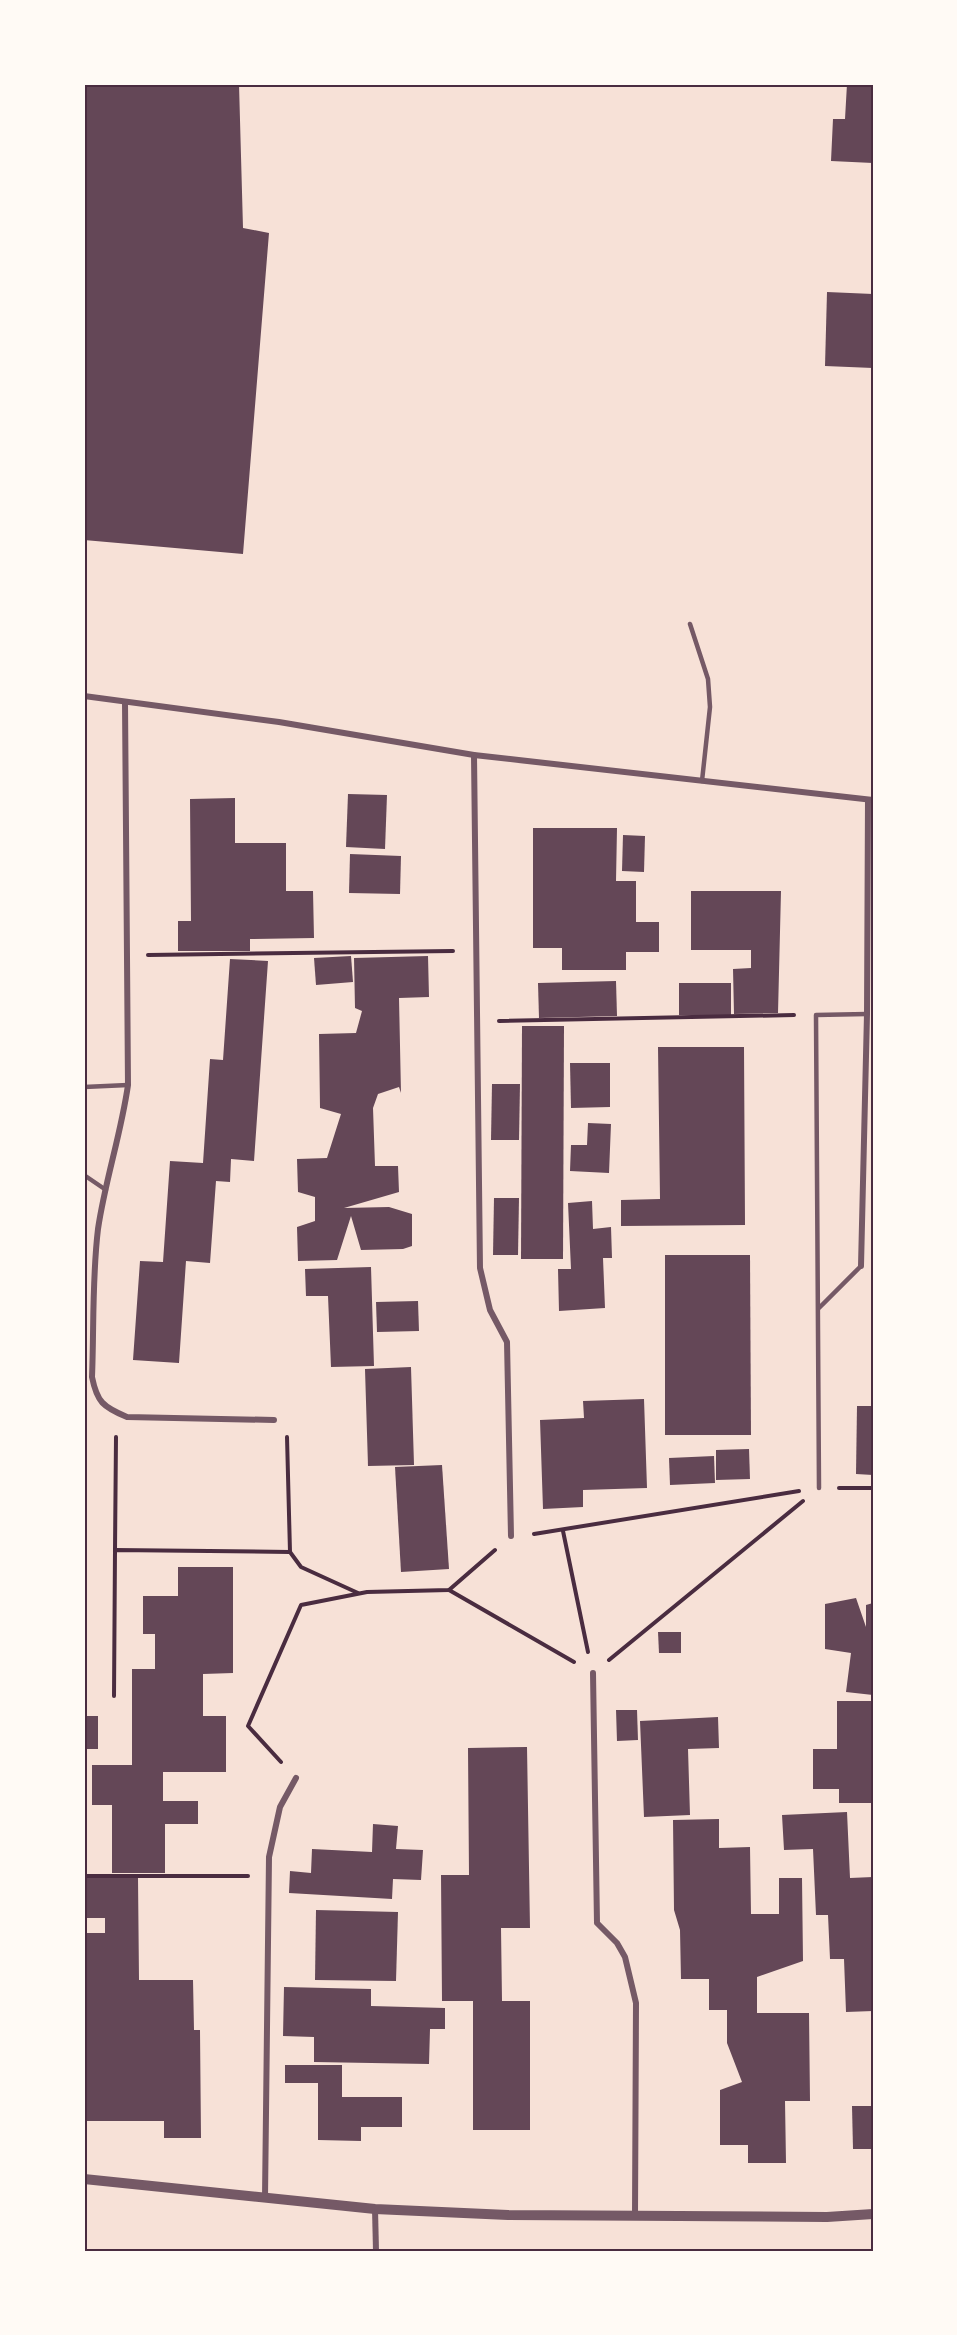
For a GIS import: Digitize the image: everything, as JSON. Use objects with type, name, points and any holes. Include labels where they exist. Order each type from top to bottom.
[{"type":"street","points":[[84,696],[279,722],[474,755],[871,800],[861,1266]]},
{"type":"street","points":[[125,702],[128,1085],[123,1120],[98,1233],[92,1377],[96,1395],[107,1409],[127,1417],[274,1420]]},
{"type":"street","points":[[474,755],[480,1268],[490,1310],[507,1342],[511,1536]]},
{"type":"street","points":[[592,1673],[597,1923],[617,1943],[626,1957],[636,2003],[635,2217]]},
{"type":"street","points":[[265,2198],[269,1857],[280,1807],[296,1778]]},
{"type":"street","points":[[84,2179],[375,2209],[508,2215],[827,2217],[873,2214]]},
{"type":"street","points":[[375,2209],[376,2251]]},
{"type":"lane","points":[[690,624],[708,679],[710,707],[702,781]]},
{"type":"lane","points":[[819,1488],[816,1015],[867,1014]]},
{"type":"lane","points":[[84,1087],[128,1085]]},
{"type":"lane","points":[[84,1175],[106,1190]]},
{"type":"lane","points":[[819,1308],[861,1266]]},
{"type":"path","points":[[127,956],[476,951]]},
{"type":"path","points":[[477,1021],[816,1015]]},
{"type":"path","points":[[114,1696],[115,1438],[127,1417]]},
{"type":"path","points":[[286,1431],[290,1552],[301,1567],[359,1593]]},
{"type":"path","points":[[449,1590],[511,1536],[563,1531],[819,1488],[873,1488]]},
{"type":"path","points":[[592,1673],[819,1488]]},
{"type":"path","points":[[563,1531],[592,1673]]},
{"type":"path","points":[[115,1550],[290,1552]]},
{"type":"path","points":[[296,1778],[248,1726],[301,1605],[359,1593],[449,1590],[592,1673]]},
{"type":"path","points":[[84,1876],[269,1876]]},
{"type":"building","points":[[84,84],[239,84],[243,228],[269,233],[243,554],[84,540]]},
{"type":"building","points":[[847,84],[873,84],[873,163],[831,161],[833,119],[845,119]]},
{"type":"building","points":[[827,292],[873,294],[873,368],[825,366]]},
{"type":"building","points":[[348,794],[387,795],[385,849],[346,847]]},
{"type":"building","points":[[235,798],[235,843],[286,843],[286,891],[313,891],[314,938],[250,939],[250,951],[178,951],[178,921],[191,921],[190,799]]},
{"type":"building","points":[[533,828],[617,828],[616,881],[636,881],[636,922],[659,922],[659,952],[626,952],[626,970],[562,970],[562,948],[533,948]]},
{"type":"building","points":[[623,835],[645,836],[644,872],[622,871]]},
{"type":"building","points":[[350,854],[401,856],[400,894],[349,893]]},
{"type":"building","points":[[691,891],[781,891],[778,1013],[734,1014],[733,969],[751,968],[751,950],[691,950]]},
{"type":"building","points":[[351,956],[353,982],[316,985],[314,958]]},
{"type":"building","points":[[428,956],[429,997],[399,998],[401,1093],[399,1087],[378,1094],[373,1108],[375,1166],[398,1166],[399,1192],[344,1208],[389,1207],[412,1214],[412,1246],[403,1249],[361,1250],[351,1216],[337,1260],[298,1261],[297,1227],[315,1221],[315,1197],[298,1192],[297,1159],[327,1158],[341,1114],[320,1108],[319,1034],[356,1033],[362,1011],[355,1008],[354,958]]},
{"type":"building","points":[[230,959],[268,961],[254,1161],[231,1159],[230,1182],[216,1181],[210,1263],[186,1261],[179,1363],[133,1360],[140,1261],[163,1262],[170,1161],[203,1163],[210,1059],[223,1060]]},
{"type":"building","points":[[616,981],[617,1016],[539,1018],[538,983]]},
{"type":"building","points":[[679,983],[731,983],[731,1015],[679,1015]]},
{"type":"building","points":[[522,1026],[564,1026],[563,1259],[521,1259]]},
{"type":"building","points":[[658,1047],[744,1047],[745,1225],[621,1226],[621,1200],[660,1199]]},
{"type":"building","points":[[570,1063],[610,1063],[610,1107],[571,1108]]},
{"type":"building","points":[[492,1084],[520,1084],[519,1140],[491,1140]]},
{"type":"building","points":[[588,1123],[611,1124],[609,1173],[570,1171],[571,1145],[587,1145]]},
{"type":"building","points":[[494,1198],[519,1198],[518,1255],[493,1255]]},
{"type":"building","points":[[592,1201],[593,1229],[611,1227],[612,1258],[603,1258],[605,1308],[559,1311],[558,1269],[571,1269],[568,1203]]},
{"type":"building","points":[[665,1255],[750,1255],[751,1435],[665,1435]]},
{"type":"building","points":[[371,1267],[374,1366],[331,1367],[328,1296],[306,1296],[305,1269]]},
{"type":"building","points":[[418,1301],[419,1331],[377,1332],[376,1302]]},
{"type":"building","points":[[411,1367],[414,1465],[368,1466],[365,1369]]},
{"type":"building","points":[[644,1399],[647,1488],[583,1490],[583,1507],[543,1509],[540,1420],[584,1418],[583,1401]]},
{"type":"building","points":[[857,1406],[873,1406],[873,1475],[856,1474]]},
{"type":"building","points":[[749,1449],[750,1479],[716,1480],[716,1450]]},
{"type":"building","points":[[714,1456],[715,1483],[670,1485],[669,1458]]},
{"type":"building","points":[[442,1465],[449,1569],[401,1572],[395,1467]]},
{"type":"building","points":[[178,1567],[233,1567],[233,1673],[203,1674],[203,1716],[226,1716],[226,1772],[163,1772],[163,1801],[198,1801],[198,1824],[165,1824],[165,1873],[112,1873],[112,1805],[92,1805],[92,1765],[132,1765],[132,1669],[155,1669],[155,1634],[143,1634],[143,1596],[178,1596]]},
{"type":"building","points":[[856,1598],[866,1627],[866,1605],[873,1603],[873,1695],[846,1692],[851,1653],[825,1649],[825,1604]]},
{"type":"building","points":[[658,1632],[681,1632],[681,1653],[659,1653]]},
{"type":"building","points":[[837,1701],[873,1701],[873,1803],[839,1803],[839,1789],[813,1789],[813,1749],[837,1749]]},
{"type":"building","points":[[616,1710],[637,1710],[638,1740],[617,1741]]},
{"type":"building","points":[[84,1716],[98,1716],[98,1749],[84,1749]]},
{"type":"building","points":[[718,1717],[719,1748],[688,1749],[690,1815],[644,1817],[640,1721]]},
{"type":"building","points":[[527,1747],[530,1928],[501,1928],[502,2001],[530,2001],[530,2130],[473,2130],[473,2001],[442,2001],[441,1875],[469,1875],[468,1748]]},
{"type":"building","points":[[847,1812],[850,1878],[873,1877],[873,2011],[846,2012],[844,1959],[830,1959],[828,1915],[816,1915],[813,1849],[784,1850],[782,1815]]},
{"type":"building","points":[[719,1819],[719,1848],[750,1847],[751,1914],[779,1914],[779,1878],[802,1878],[803,1961],[757,1977],[757,2013],[809,2013],[810,2101],[785,2101],[786,2163],[748,2163],[748,2145],[720,2145],[720,2090],[742,2082],[727,2043],[727,2010],[709,2010],[709,1979],[681,1979],[680,1930],[674,1910],[673,1820]]},
{"type":"building","points":[[373,1824],[398,1826],[396,1849],[423,1850],[421,1880],[393,1879],[392,1899],[289,1893],[290,1871],[311,1873],[312,1849],[372,1852]]},
{"type":"building","points":[[84,1878],[138,1878],[139,1980],[193,1980],[194,2030],[200,2030],[201,2138],[164,2138],[164,2121],[84,2121],[84,1933],[105,1933],[105,1918],[84,1918]]},
{"type":"building","points":[[316,1910],[398,1912],[396,1981],[315,1980]]},
{"type":"building","points":[[284,1987],[371,1989],[371,2006],[445,2008],[445,2029],[430,2029],[429,2064],[314,2062],[314,2037],[283,2036]]},
{"type":"building","points":[[285,2065],[342,2065],[342,2097],[402,2097],[402,2127],[361,2127],[361,2141],[318,2140],[318,2083],[285,2083]]},
{"type":"building","points":[[852,2106],[873,2106],[873,2149],[853,2149]]}]
